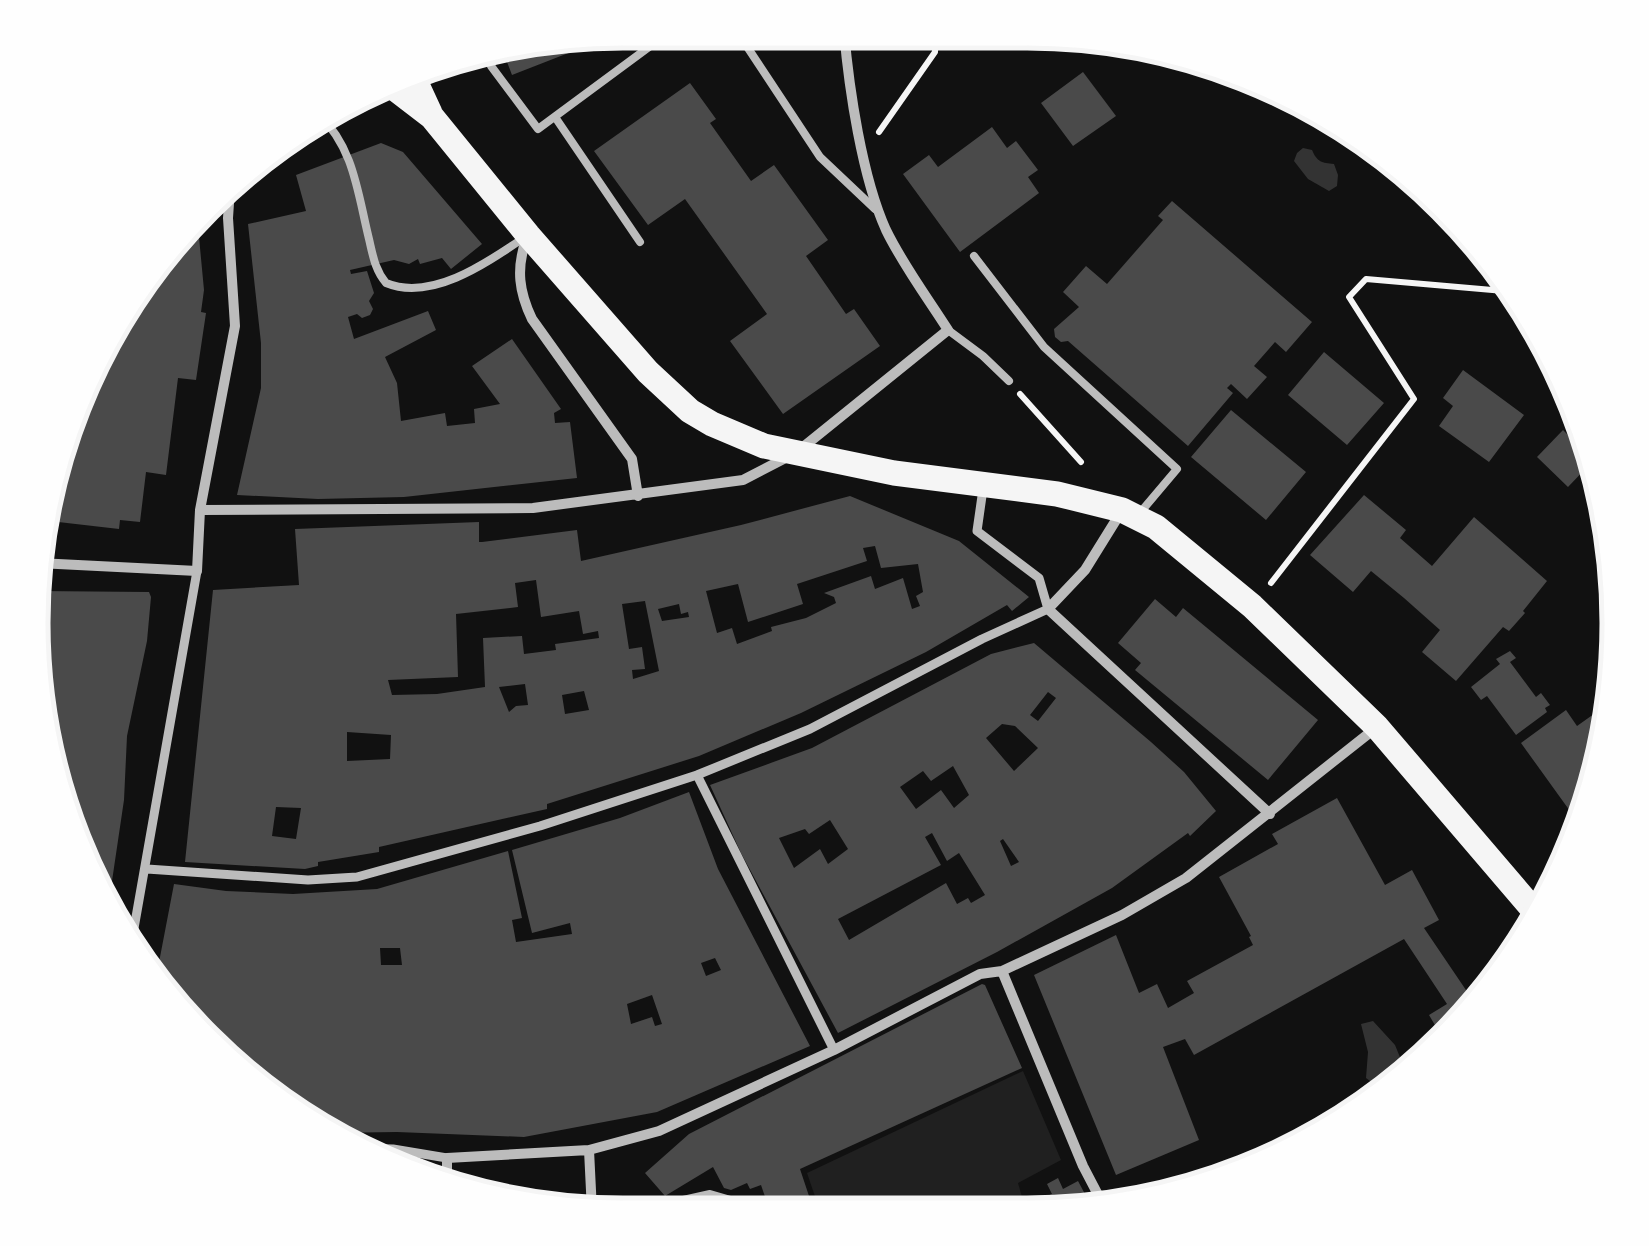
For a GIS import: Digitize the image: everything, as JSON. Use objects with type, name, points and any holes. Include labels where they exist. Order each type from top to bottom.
[{"type":"main road","points":[[417,86],[432,117]]},
{"type":"main road","points":[[400,92],[432,117],[623,345],[690,411],[737,436],[797,452],[894,473],[1057,494],[1129,514],[1156,527],[1252,606],[1377,728],[1528,904]]},
{"type":"street","points":[[200,510],[534,508],[743,480],[797,452],[948,330],[898,252],[879,212],[864,154],[847,48]]},
{"type":"street","points":[[135,928],[197,572],[200,510],[235,326],[229,204]]},
{"type":"street","points":[[528,234],[520,272],[524,302],[532,319],[632,459],[638,496]]},
{"type":"street","points":[[984,485],[978,531],[1039,578],[1048,610],[1270,814]]},
{"type":"street","points":[[147,868],[308,880],[356,877],[522,832],[697,775],[810,730],[982,639],[1048,610],[1129,514]]},
{"type":"street","points":[[51,564],[197,572]]},
{"type":"street","points":[[390,1149],[448,1158],[589,1150],[659,1131],[834,1050],[980,974],[1002,971],[1122,915],[1186,878],[1377,728]]},
{"type":"street","points":[[697,775],[834,1050]]},
{"type":"street","points":[[1002,971],[1098,1194]]},
{"type":"street","points":[[589,1150],[591,1197]]},
{"type":"street","points":[[448,1158],[448,1171]]},
{"type":"lane","points":[[491,66],[538,129],[648,48]]},
{"type":"lane","points":[[748,48],[820,157],[879,212]]},
{"type":"lane","points":[[554,117],[640,242]]},
{"type":"lane","points":[[330,128],[342,141],[375,264],[386,284],[404,289],[444,281],[486,262],[528,234]]},
{"type":"lane","points":[[974,256],[1044,347],[1177,470],[1129,514]]},
{"type":"lane","points":[[948,330],[1008,381]]},
{"type":"lane","points":[[692,1198],[710,1194],[726,1198]]},
{"type":"path","points":[[864,154],[935,48]]},
{"type":"path","points":[[1271,583],[1414,399],[1349,298],[1366,279],[1496,290]]},
{"type":"path","points":[[1008,381],[1081,462]]},
{"type":"shaded area","points":[[1303,148],[1312,150],[1320,161],[1334,164],[1337,186],[1329,191],[1308,179],[1294,161]]},
{"type":"shaded area","points":[[1373,1021],[1395,1045],[1401,1059],[1372,1083],[1366,1078],[1368,1052],[1361,1024]]},
{"type":"shaded area","points":[[1023,1071],[1061,1160],[1018,1183],[1022,1198],[816,1198],[807,1173]]},
{"type":"building","points":[[571,52],[512,75],[506,60]]},
{"type":"building","points":[[1083,72],[1116,116],[1073,146],[1041,103]]},
{"type":"building","points":[[690,83],[716,119],[710,123],[751,181],[774,165],[828,240],[806,256],[846,314],[854,309],[880,346],[783,414],[730,341],[767,314],[685,199],[648,225],[594,151]]},
{"type":"building","points":[[992,127],[1007,148],[1016,141],[1038,170],[1028,177],[1039,193],[960,252],[903,174],[929,155],[938,167]]},
{"type":"building","points":[[381,143],[403,152],[482,244],[451,269],[442,258],[420,264],[418,259],[409,264],[394,260],[350,270],[351,274],[367,271],[374,293],[369,301],[373,309],[370,315],[348,317],[354,339],[428,311],[436,330],[385,357],[397,383],[401,421],[445,413],[447,426],[475,423],[474,409],[500,404],[472,366],[512,339],[561,409],[554,413],[555,423],[570,422],[577,478],[404,497],[318,499],[237,495],[261,388],[261,343],[248,224],[306,211],[296,175]]},
{"type":"building","points":[[1172,201],[1312,322],[1286,352],[1275,342],[1254,366],[1267,377],[1247,399],[1231,384],[1227,388],[1233,393],[1188,446],[1068,341],[1061,342],[1055,337],[1054,329],[1079,307],[1063,292],[1086,266],[1107,284],[1163,220],[1158,216]]},
{"type":"building","points":[[199,235],[204,290],[201,312],[206,313],[196,380],[178,378],[166,475],[146,472],[140,522],[120,520],[119,529],[57,522],[67,474],[91,403],[125,335],[166,273]]},
{"type":"building","points":[[1324,352],[1384,403],[1347,445],[1288,395]]},
{"type":"building","points":[[1463,370],[1524,415],[1489,462],[1439,426],[1453,406],[1443,398]]},
{"type":"building","points":[[1231,410],[1306,472],[1266,520],[1191,457]]},
{"type":"building","points":[[1563,430],[1571,438],[1582,473],[1568,487],[1537,457]]},
{"type":"building","points":[[1364,495],[1406,530],[1400,538],[1432,566],[1474,517],[1547,581],[1509,631],[1503,627],[1456,681],[1422,652],[1440,630],[1404,598],[1371,571],[1353,592],[1310,555]]},
{"type":"building","points":[[850,496],[959,541],[1029,597],[1012,611],[1007,605],[926,652],[801,713],[699,756],[547,804],[547,809],[379,847],[379,852],[318,862],[318,866],[305,869],[185,862],[213,590],[299,585],[295,529],[479,522],[479,542],[577,530],[581,561]],"holes":[[[875,546],[881,568],[918,564],[923,592],[916,596],[920,606],[912,609],[903,578],[875,589],[871,576],[824,593],[834,597],[836,603],[737,644],[732,628],[717,633],[706,591],[738,584],[748,622],[803,604],[797,584],[867,561],[863,548]],[[536,580],[541,617],[579,611],[583,634],[598,631],[599,638],[555,644],[556,650],[524,654],[522,636],[483,638],[485,687],[392,695],[388,680],[458,677],[456,614],[518,607],[515,583]],[[645,601],[659,671],[633,679],[632,670],[645,669],[642,647],[629,649],[622,604]],[[679,604],[681,614],[688,612],[689,617],[662,621],[658,609]],[[525,684],[528,705],[516,706],[509,712],[499,687]],[[584,691],[589,710],[565,714],[562,695]],[[347,732],[391,735],[390,759],[347,761]],[[276,807],[301,808],[296,839],[272,836]]]},
{"type":"building","points":[[49,591],[149,592],[147,641],[127,736],[124,800],[111,886],[91,843],[67,772],[52,698]]},
{"type":"building","points":[[1155,599],[1176,617],[1183,608],[1318,720],[1268,780],[1135,670],[1141,663],[1118,643]]},
{"type":"building","points":[[1034,643],[1184,772],[1216,811],[1190,836],[1188,833],[1112,888],[838,1033],[741,853],[710,785],[812,748],[991,654]],"holes":[[[1048,692],[1056,698],[1038,721],[1030,715]],[[1002,724],[1015,726],[1038,748],[1014,771],[986,738]],[[953,766],[969,795],[954,808],[941,790],[916,809],[900,787],[923,771],[931,781]],[[830,820],[848,849],[828,864],[820,849],[794,868],[779,838],[805,829],[809,834]],[[932,833],[947,861],[959,853],[985,895],[971,903],[968,898],[957,904],[946,883],[849,940],[838,919],[941,865],[925,837]],[[1003,839],[1019,862],[1011,866],[1000,841]]]},
{"type":"building","points":[[1510,651],[1516,658],[1510,662],[1536,697],[1541,693],[1550,705],[1545,708],[1547,712],[1516,735],[1487,696],[1481,700],[1471,687],[1500,664],[1496,659]]},
{"type":"building","points":[[1566,710],[1577,726],[1594,714],[1570,811],[1521,743]]},
{"type":"building","points":[[689,792],[718,869],[810,1046],[657,1112],[524,1137],[356,1133],[303,1102],[244,1056],[190,1002],[159,963],[174,884],[293,894],[377,889],[508,851],[522,918],[512,920],[516,942],[572,934],[570,923],[532,933],[512,850],[620,818]],"holes":[[[380,948],[400,948],[402,965],[381,965]],[[715,958],[721,970],[706,976],[701,963]],[[652,995],[662,1024],[655,1026],[652,1017],[631,1024],[627,1004]]]},
{"type":"building","points":[[1337,798],[1385,885],[1412,870],[1439,920],[1424,928],[1467,992],[1436,1027],[1429,1015],[1447,1004],[1404,939],[1194,1055],[1185,1039],[1163,1047],[1199,1140],[1116,1175],[1034,975],[1116,935],[1139,993],[1157,984],[1168,1008],[1194,993],[1187,981],[1253,945],[1219,877],[1278,844],[1272,834]]},
{"type":"building","points":[[982,984],[1022,1068],[800,1169],[810,1198],[766,1198],[761,1185],[750,1189],[747,1183],[731,1190],[724,1188],[713,1167],[665,1196],[645,1173],[689,1134]]},
{"type":"building","points":[[1058,1178],[1063,1189],[1078,1181],[1086,1195],[1043,1198],[1052,1194],[1047,1184]]}]
